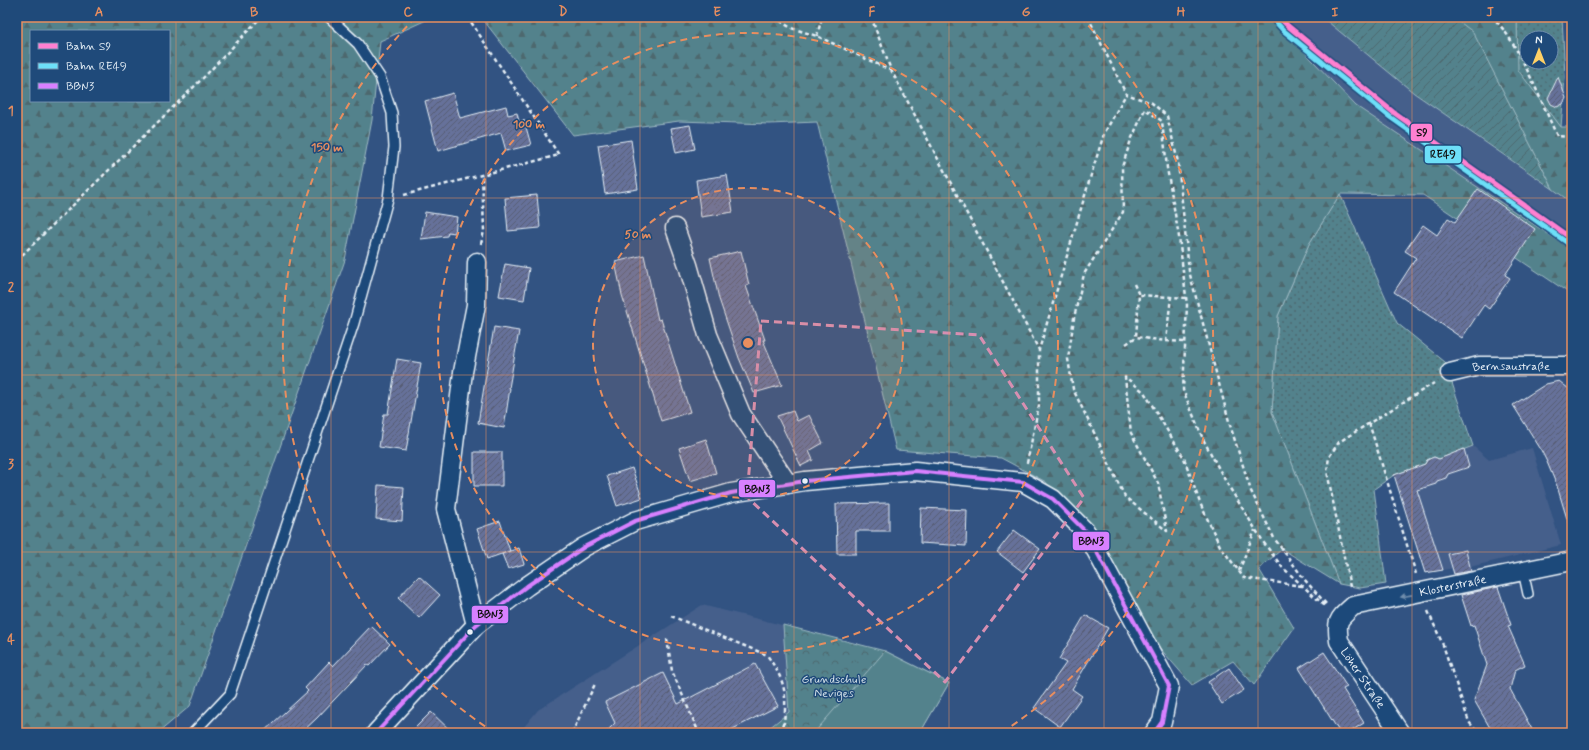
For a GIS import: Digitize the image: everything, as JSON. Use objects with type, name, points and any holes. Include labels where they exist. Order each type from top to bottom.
[{"type":"street","points":[[675,228],[688,265],[708,335],[741,414],[788,484]]},
{"type":"street","points":[[476,625],[446,509],[463,372],[476,305],[477,262]]},
{"type":"street","name":"Bernsaustraße","points":[[1450,373],[1479,366],[1572,366]]},
{"type":"street","points":[[376,733],[476,625],[527,586],[584,547],[635,521],[731,493],[805,481],[915,471],[1023,482],[1053,499],[1086,532],[1169,686],[1162,722],[1154,733]]},
{"type":"street","name":"Klosterstraße","points":[[1353,606],[1572,561]]},
{"type":"street","points":[[1339,619],[1353,606]]},
{"type":"street","name":"Löher Straße","points":[[1339,619],[1337,628],[1339,642],[1400,733]]},
{"type":"lane","points":[[193,733],[230,694],[354,323],[388,199],[394,147],[392,113],[380,77],[358,44],[329,17]]},
{"type":"lane","points":[[1523,571],[1528,594]]},
{"type":"path","points":[[17,260],[206,75],[261,17]]},
{"type":"path","points":[[774,17],[791,28],[817,36],[891,70]]},
{"type":"path","points":[[817,36],[822,17]]},
{"type":"path","points":[[871,17],[891,70],[1039,350]]},
{"type":"path","points":[[1088,17],[1126,94],[1152,102],[1166,116],[1178,162],[1189,271],[1230,425],[1251,491],[1274,538],[1304,579],[1339,619]]},
{"type":"path","points":[[1491,17],[1505,32],[1518,52],[1557,136],[1572,137]]},
{"type":"path","points":[[388,199],[559,155],[469,19]]},
{"type":"path","points":[[1023,482],[1039,406],[1039,350],[1104,134],[1126,94]]},
{"type":"path","points":[[1302,586],[1244,578],[1220,546],[1200,503],[1184,458],[1144,392],[1125,377],[1131,433],[1158,483],[1167,531],[1125,497],[1073,389],[1068,359],[1074,318],[1084,274],[1124,212],[1122,167],[1131,140],[1145,109],[1162,121],[1166,168],[1179,237],[1187,305],[1183,390],[1203,439],[1226,482],[1256,529],[1282,567],[1339,619]]},
{"type":"path","points":[[477,262],[484,231],[482,175]]},
{"type":"path","points":[[1134,284],[1139,295],[1136,337]]},
{"type":"path","points":[[1139,295],[1186,298]]},
{"type":"path","points":[[1166,341],[1171,296]]},
{"type":"path","points":[[1126,344],[1136,337],[1185,342]]},
{"type":"path","points":[[1353,606],[1327,471],[1329,456],[1339,442],[1450,373]]},
{"type":"path","points":[[1369,423],[1422,593],[1443,645],[1469,722],[1478,733]]},
{"type":"path","points":[[1239,571],[1256,529]]},
{"type":"path","points":[[671,616],[767,655],[777,669],[786,690],[784,723],[774,733]]},
{"type":"path","points":[[667,639],[672,671],[699,733]]},
{"type":"path","points":[[572,733],[595,684]]},
{"type":"highlighted area","points":[[761,321],[979,335],[1084,498],[945,682],[747,497]]},
{"type":"shaded area","points":[[1271,17],[1322,17],[1414,93],[1572,203],[1572,250],[1356,106]]},
{"type":"shaded area","points":[[1473,446],[1489,460],[1532,448],[1561,545],[1470,567],[1460,567],[1425,573],[1394,475],[1425,464],[1427,460]]},
{"type":"shaded area","points":[[702,605],[885,651],[814,733],[519,733],[538,710]]},
{"type":"green space","points":[[17,17],[433,17],[380,41],[372,120],[345,260],[190,706],[158,733],[17,733]]},
{"type":"green space","points":[[481,17],[1271,17],[1356,106],[1572,250],[1572,295],[1423,195],[1340,194],[1309,244],[1278,316],[1272,412],[1339,584],[1282,549],[1259,569],[1294,628],[1254,685],[1233,661],[1192,685],[1125,608],[1046,482],[1001,458],[896,450],[817,122],[769,124],[679,121],[573,135]]},
{"type":"green space","points":[[1322,17],[1453,17],[1473,32],[1553,189],[1414,93]]},
{"type":"green space","points":[[1453,17],[1517,17],[1518,70],[1561,127],[1572,127],[1572,203],[1553,189],[1473,33]]},
{"type":"green space","points":[[1517,17],[1562,17],[1565,77],[1561,127],[1517,70]]},
{"type":"green space","points":[[1340,194],[1397,323],[1445,362],[1473,446],[1439,459],[1434,457],[1427,460],[1425,464],[1394,475],[1374,489],[1386,584],[1360,588],[1339,584],[1272,412],[1278,316],[1309,244]]},
{"type":"green space","name":"Grundschule Neviges","points":[[783,625],[885,651],[949,683],[920,733],[763,733],[789,712]]},
{"type":"green space","points":[[885,651],[949,683],[920,733],[814,733]]},
{"type":"building","points":[[1558,77],[1566,98],[1563,104],[1557,107],[1551,104],[1548,98]]},
{"type":"building","points":[[453,93],[460,118],[506,106],[508,115],[517,113],[519,122],[524,120],[531,145],[506,151],[501,133],[438,151],[425,101]]},
{"type":"building","points":[[690,125],[695,149],[676,153],[671,128]]},
{"type":"building","points":[[631,140],[638,189],[605,194],[598,145]]},
{"type":"building","points":[[727,175],[733,212],[701,217],[696,180]]},
{"type":"building","points":[[1478,189],[1535,229],[1505,275],[1510,278],[1489,309],[1484,305],[1462,338],[1394,292],[1416,258],[1405,251],[1423,225],[1437,235],[1448,218],[1455,222]]},
{"type":"building","points":[[537,195],[540,228],[508,231],[505,198]]},
{"type":"building","points":[[425,212],[457,217],[455,233],[448,232],[447,236],[421,239]]},
{"type":"building","points":[[741,251],[749,285],[746,286],[765,340],[763,340],[782,385],[754,393],[739,358],[719,299],[710,258]]},
{"type":"building","points":[[644,255],[658,320],[661,319],[690,412],[661,421],[622,295],[615,262]]},
{"type":"building","points":[[505,264],[529,268],[524,300],[499,296]]},
{"type":"building","points":[[494,327],[519,331],[504,428],[478,423]]},
{"type":"building","points":[[397,359],[421,363],[406,451],[379,447],[384,414],[388,414]]},
{"type":"building","points":[[1559,381],[1569,389],[1572,394],[1572,522],[1568,522],[1557,486],[1540,448],[1513,405],[1546,384]]},
{"type":"building","points":[[793,411],[797,421],[809,415],[823,443],[809,451],[813,460],[801,466],[777,416]]},
{"type":"building","points":[[706,439],[716,473],[690,481],[679,448]]},
{"type":"building","points":[[1464,449],[1469,467],[1448,474],[1446,478],[1437,481],[1436,484],[1417,490],[1443,570],[1425,573],[1394,475],[1425,464],[1427,460],[1434,457],[1439,459]]},
{"type":"building","points":[[474,452],[502,452],[502,486],[474,486]]},
{"type":"building","points":[[632,468],[642,498],[617,506],[607,476]]},
{"type":"building","points":[[378,485],[404,487],[402,521],[376,519]]},
{"type":"building","points":[[889,503],[889,531],[856,531],[856,554],[837,554],[836,504]]},
{"type":"building","points":[[921,508],[967,510],[966,546],[920,543]]},
{"type":"building","points":[[500,521],[510,551],[487,559],[477,529]]},
{"type":"building","points":[[1014,530],[1040,549],[1023,572],[997,552]]},
{"type":"building","points":[[519,548],[524,564],[508,569],[502,554]]},
{"type":"building","points":[[1466,550],[1471,571],[1454,574],[1448,554]]},
{"type":"building","points":[[419,576],[440,595],[419,618],[398,598]]},
{"type":"building","points":[[1498,587],[1511,625],[1508,626],[1525,665],[1515,670],[1510,689],[1534,733],[1493,733],[1474,700],[1487,665],[1474,625],[1471,626],[1461,595]]},
{"type":"building","points":[[1085,615],[1108,628],[1072,689],[1082,696],[1060,727],[1034,708],[1066,663],[1059,659]]},
{"type":"building","points":[[371,626],[390,644],[369,666],[367,665],[317,718],[301,733],[262,733],[308,691],[305,688],[329,662],[333,666]]},
{"type":"building","points":[[1324,652],[1347,687],[1343,689],[1364,723],[1348,733],[1340,733],[1299,668]]},
{"type":"building","points":[[755,664],[778,706],[725,733],[605,733],[615,723],[605,702],[663,673],[678,704]]},
{"type":"building","points":[[1229,668],[1244,690],[1222,704],[1208,682]]},
{"type":"building","points":[[431,712],[453,733],[410,733]]},
{"type":"rail line","name":"S9","points":[[1279,17],[1393,112],[1572,239]]},
{"type":"rail line","name":"RE49","points":[[1275,21],[1284,31],[1390,117],[1569,244]]},
{"type":"transit line","name":"BBN3","points":[[376,733],[476,625],[527,586],[584,547],[635,521],[731,493],[805,481],[915,471],[1023,482],[1053,499],[1086,532],[1169,686]]},
{"type":"transit line","name":"BBN3","points":[[1154,733],[1162,722],[1169,686]]}]
